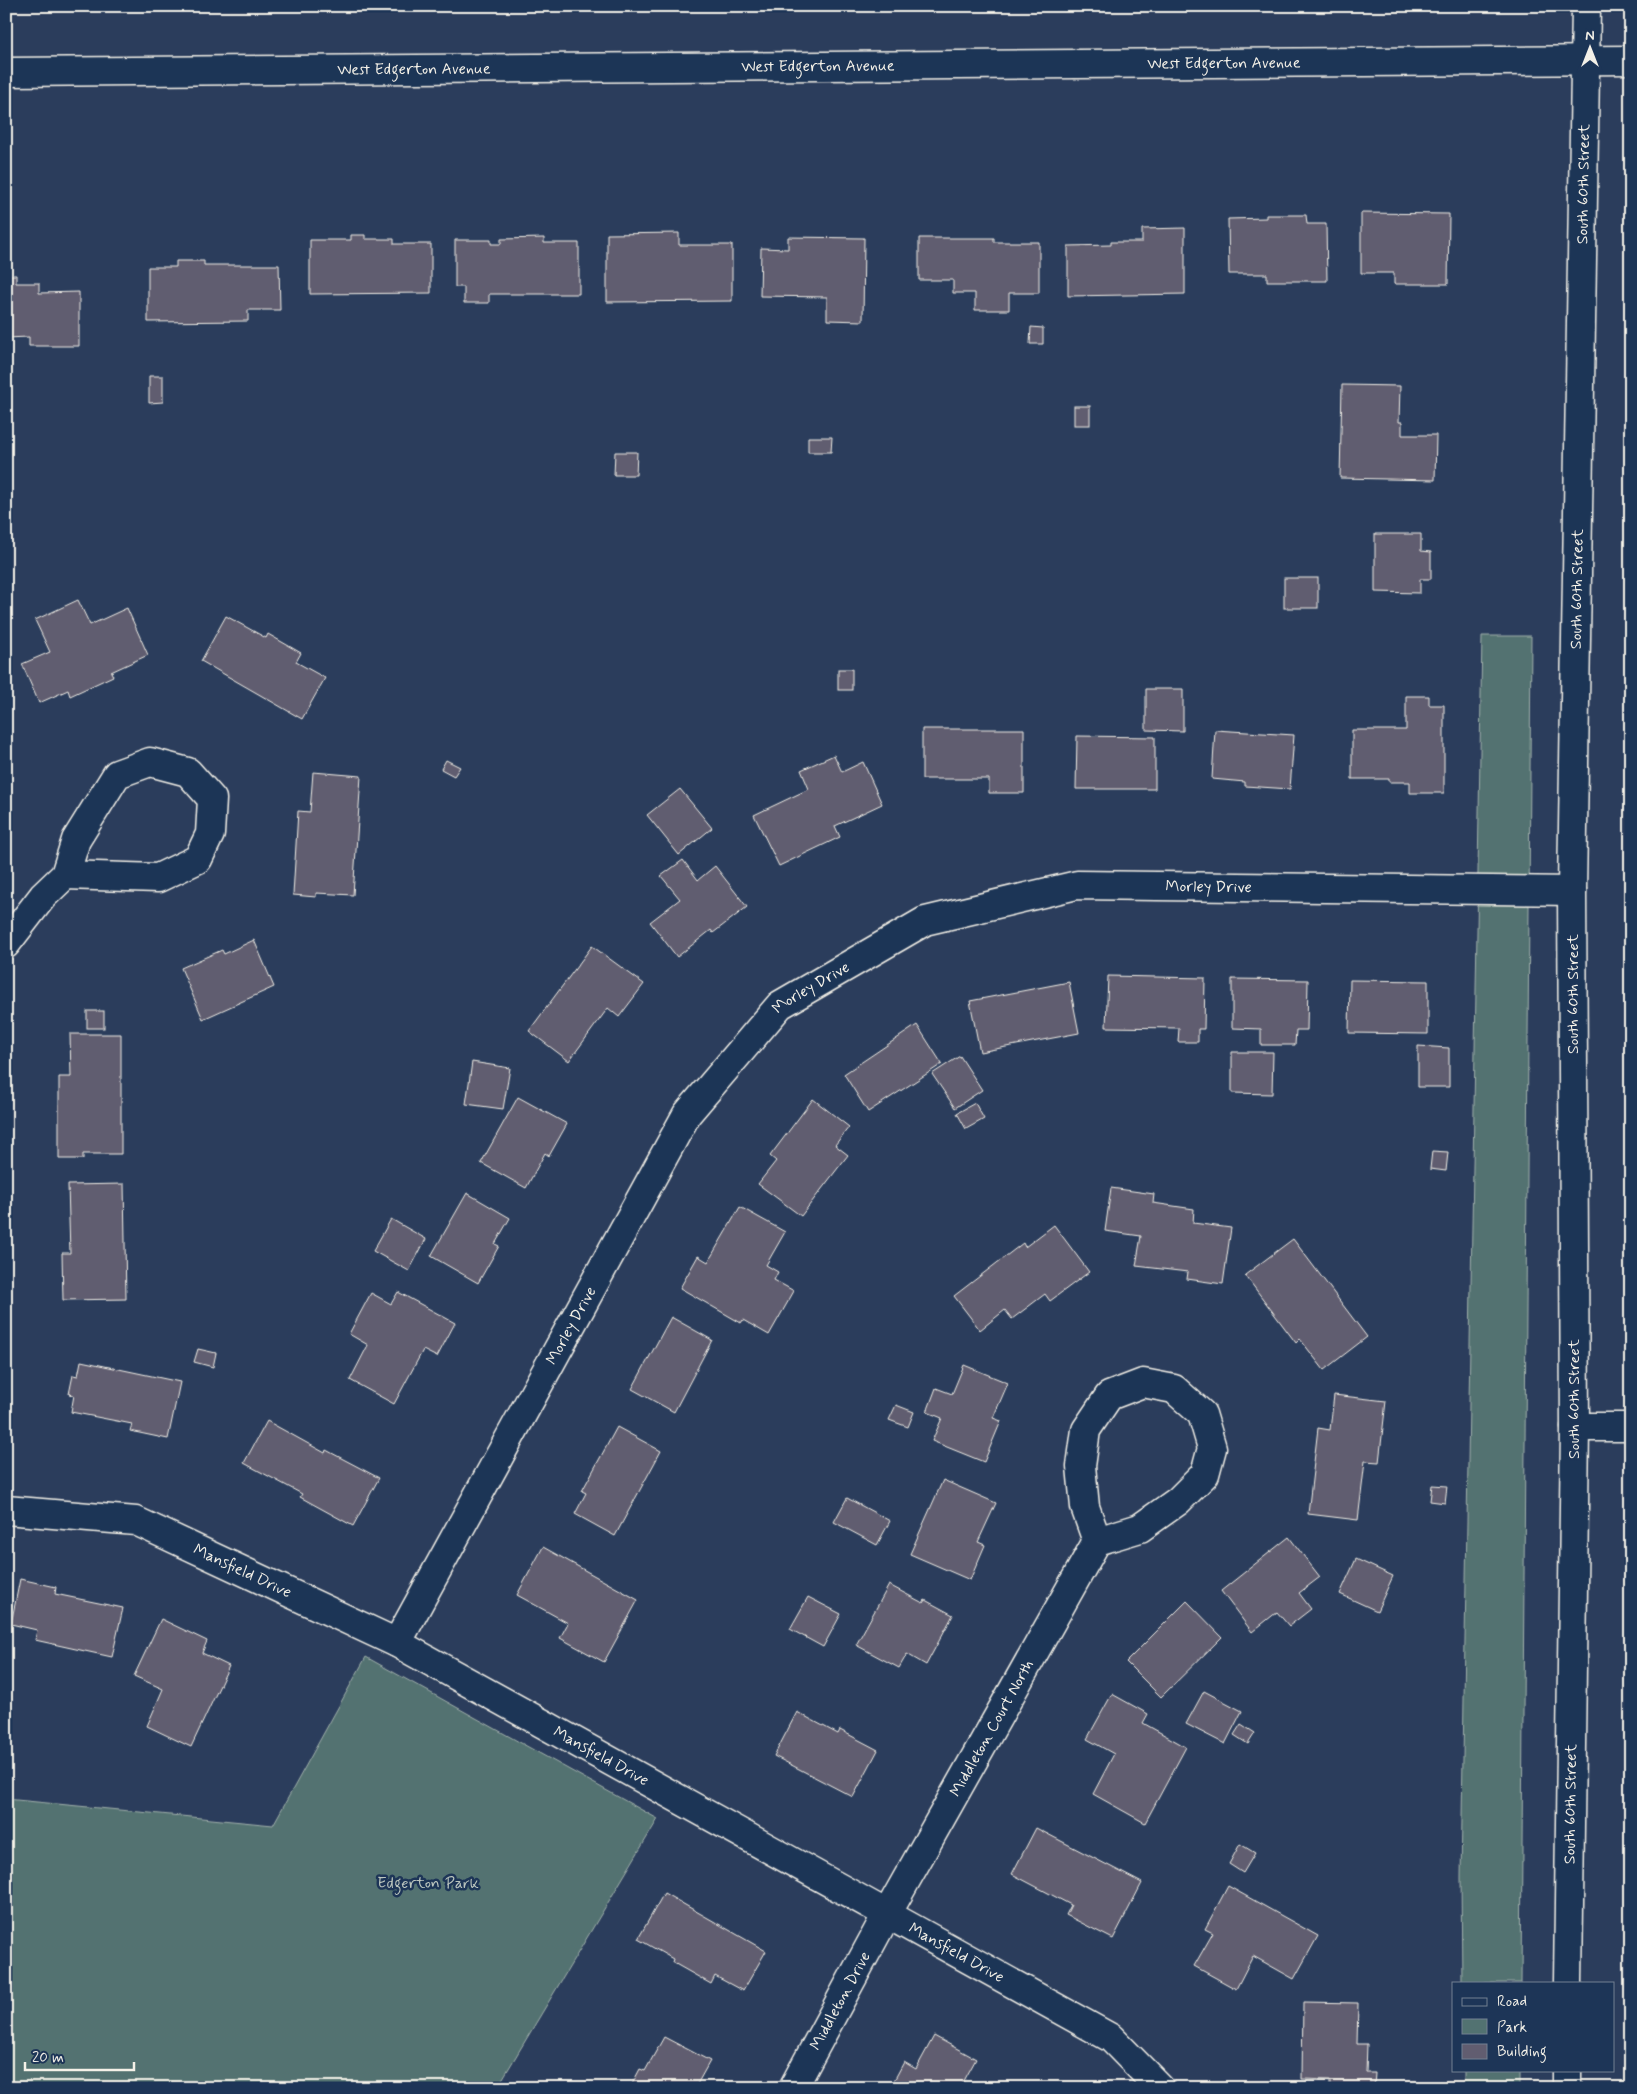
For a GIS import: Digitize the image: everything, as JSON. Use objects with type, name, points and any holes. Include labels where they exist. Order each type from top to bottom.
[{"type":"street","name":"South 60th Street","points":[[1568,1982],[1575,1427],[1572,891],[1586,6]]},
{"type":"street","name":"West Edgerton Avenue","points":[[6,72],[1631,60]]},
{"type":"street","points":[[6,944],[43,896],[65,875],[76,840],[117,774],[150,762],[188,772],[212,799],[210,834],[198,859],[158,878],[65,875]]},
{"type":"street","name":"Morley Drive","points":[[397,1643],[687,1114],[780,1006],[925,921],[1077,885],[1572,891]]},
{"type":"street","points":[[1144,1383],[1174,1389],[1202,1414],[1212,1448],[1205,1474],[1178,1501],[1140,1528],[1097,1541],[1085,1507],[1081,1474],[1086,1430],[1109,1396],[1144,1383]]},
{"type":"street","points":[[1575,1427],[1631,1427]]},
{"type":"street","name":"Mansfield Drive","points":[[6,1510],[136,1521],[397,1643],[1111,2038],[1160,2088]]},
{"type":"street","name":"Middleton Court North","points":[[887,1914],[1097,1541]]},
{"type":"street","name":"Middleton Drive","points":[[793,2088],[887,1914]]},
{"type":"street","points":[[1567,2072],[1567,2088]]},
{"type":"green space","points":[[1482,636],[1531,636],[1521,1982],[1462,1982],[1461,1877]]},
{"type":"green space","name":"Edgerton Park","points":[[366,1657],[658,1819],[497,2088],[6,2088],[6,1799],[273,1825]]},
{"type":"green space","points":[[1464,2072],[1520,2072],[1520,2088],[1464,2088]]},
{"type":"building","points":[[1361,213],[1449,214],[1448,284],[1394,284],[1394,273],[1361,273]]},
{"type":"building","points":[[1266,215],[1306,215],[1307,224],[1326,224],[1327,281],[1267,281],[1267,274],[1229,274],[1228,219],[1266,218]]},
{"type":"building","points":[[1185,228],[1185,294],[1068,296],[1068,246],[1111,245],[1111,242],[1142,242],[1142,229]]},
{"type":"building","points":[[679,233],[679,245],[732,245],[732,301],[607,302],[607,234]]},
{"type":"building","points":[[351,235],[365,235],[365,239],[394,239],[394,244],[431,244],[431,293],[310,294],[310,240],[351,240]]},
{"type":"building","points":[[788,237],[864,238],[863,321],[827,320],[827,297],[760,296],[761,248],[788,249]]},
{"type":"building","points":[[544,238],[544,243],[579,243],[579,294],[489,294],[489,303],[464,303],[464,287],[455,287],[455,240],[491,240],[491,244],[501,244],[501,239]]},
{"type":"building","points":[[919,238],[994,238],[994,242],[1039,242],[1039,293],[1009,293],[1009,310],[975,310],[975,293],[953,293],[953,280],[919,280]]},
{"type":"building","points":[[176,261],[204,261],[204,265],[279,265],[280,310],[248,310],[248,321],[148,322],[148,267],[176,267]]},
{"type":"building","points":[[6,275],[16,275],[16,283],[39,283],[39,293],[79,292],[79,346],[29,346],[29,337],[6,338]]},
{"type":"building","points":[[1031,327],[1043,328],[1043,344],[1030,344]]},
{"type":"building","points":[[149,376],[163,376],[163,402],[149,403]]},
{"type":"building","points":[[1342,385],[1400,386],[1399,422],[1402,422],[1402,435],[1436,435],[1435,480],[1340,478]]},
{"type":"building","points":[[1074,406],[1090,406],[1090,425],[1074,425]]},
{"type":"building","points":[[808,437],[832,437],[831,452],[808,452]]},
{"type":"building","points":[[615,452],[637,452],[636,475],[614,475]]},
{"type":"building","points":[[1375,534],[1421,534],[1421,551],[1431,552],[1431,579],[1420,579],[1420,593],[1375,592]]},
{"type":"building","points":[[1284,578],[1318,578],[1318,608],[1284,608]]},
{"type":"building","points":[[78,600],[90,625],[127,608],[148,655],[111,672],[113,676],[70,696],[68,690],[39,703],[22,664],[50,652],[35,620]]},
{"type":"building","points":[[226,616],[266,638],[268,634],[301,653],[296,662],[325,678],[302,719],[201,661]]},
{"type":"building","points":[[838,669],[852,669],[852,690],[838,690]]},
{"type":"building","points":[[1146,689],[1183,689],[1183,731],[1146,730]]},
{"type":"building","points":[[1406,696],[1429,696],[1429,705],[1444,705],[1444,793],[1410,793],[1410,782],[1389,782],[1389,779],[1352,779],[1352,730],[1406,730]]},
{"type":"building","points":[[922,729],[1024,729],[1024,793],[989,793],[989,779],[922,779]]},
{"type":"building","points":[[1215,730],[1294,735],[1290,789],[1245,786],[1245,782],[1212,779]]},
{"type":"building","points":[[1077,736],[1155,737],[1155,789],[1076,789]]},
{"type":"building","points":[[834,755],[842,772],[863,762],[882,804],[835,826],[840,837],[779,866],[754,815],[809,789],[801,770]]},
{"type":"building","points":[[446,760],[460,767],[454,776],[441,769]]},
{"type":"building","points":[[313,772],[361,776],[353,895],[316,893],[316,897],[293,895],[298,811],[310,812]]},
{"type":"building","points":[[680,789],[712,828],[679,855],[647,815]]},
{"type":"building","points":[[683,860],[698,880],[715,866],[747,907],[713,933],[711,930],[677,957],[650,922],[680,899],[661,876]]},
{"type":"building","points":[[254,940],[274,987],[203,1019],[181,968],[222,950],[224,954]]},
{"type":"building","points":[[592,946],[644,984],[619,1017],[608,1008],[569,1061],[529,1031]]},
{"type":"building","points":[[1108,976],[1205,978],[1204,1029],[1198,1029],[1198,1042],[1178,1042],[1179,1028],[1106,1027]]},
{"type":"building","points":[[1232,979],[1308,980],[1307,1030],[1296,1030],[1295,1045],[1261,1045],[1261,1029],[1232,1028]]},
{"type":"building","points":[[1350,980],[1428,981],[1428,1034],[1349,1033]]},
{"type":"building","points":[[1069,982],[1079,1033],[980,1052],[970,1001]]},
{"type":"building","points":[[87,1011],[104,1011],[104,1028],[87,1028]]},
{"type":"building","points":[[917,1025],[942,1064],[868,1112],[844,1074]]},
{"type":"building","points":[[70,1034],[121,1034],[121,1154],[83,1154],[83,1159],[59,1159],[59,1077],[71,1077]]},
{"type":"building","points":[[1418,1046],[1449,1048],[1449,1087],[1418,1087]]},
{"type":"building","points":[[1232,1052],[1273,1052],[1272,1094],[1232,1093]]},
{"type":"building","points":[[960,1056],[982,1090],[955,1108],[932,1074]]},
{"type":"building","points":[[472,1062],[510,1068],[503,1109],[466,1104]]},
{"type":"building","points":[[518,1097],[567,1124],[549,1156],[545,1153],[526,1188],[481,1163]]},
{"type":"building","points":[[813,1099],[849,1127],[835,1145],[848,1155],[801,1216],[758,1184],[776,1161],[770,1156]]},
{"type":"building","points":[[975,1103],[984,1119],[966,1129],[957,1113]]},
{"type":"building","points":[[1432,1151],[1448,1152],[1446,1171],[1430,1169]]},
{"type":"building","points":[[124,1184],[126,1299],[63,1300],[62,1253],[70,1253],[68,1185]]},
{"type":"building","points":[[1111,1188],[1154,1194],[1153,1203],[1194,1209],[1193,1223],[1231,1228],[1223,1284],[1187,1279],[1188,1272],[1136,1266],[1141,1236],[1105,1231]]},
{"type":"building","points":[[467,1193],[510,1218],[495,1244],[499,1246],[478,1283],[431,1256]]},
{"type":"building","points":[[740,1207],[785,1232],[766,1265],[778,1272],[774,1280],[794,1291],[769,1335],[743,1320],[741,1323],[680,1288],[698,1256],[708,1262]]},
{"type":"building","points":[[391,1219],[426,1239],[409,1271],[373,1251]]},
{"type":"building","points":[[1054,1225],[1089,1272],[1050,1301],[1045,1294],[1012,1319],[1005,1310],[980,1330],[954,1296],[1023,1243],[1025,1247]]},
{"type":"building","points":[[1293,1239],[1367,1337],[1324,1370],[1300,1339],[1296,1343],[1245,1275]]},
{"type":"building","points":[[398,1292],[455,1323],[437,1357],[423,1350],[394,1404],[350,1380],[368,1345],[349,1334],[371,1293],[391,1304]]},
{"type":"building","points":[[671,1317],[712,1340],[674,1412],[632,1389]]},
{"type":"building","points":[[198,1349],[216,1353],[213,1367],[194,1362]]},
{"type":"building","points":[[81,1361],[180,1382],[168,1439],[130,1431],[132,1424],[71,1412],[74,1395],[69,1394],[73,1375],[78,1376]]},
{"type":"building","points":[[964,1365],[1008,1383],[993,1418],[1001,1421],[984,1462],[932,1441],[942,1418],[927,1412],[936,1388],[952,1394]]},
{"type":"building","points":[[1334,1395],[1386,1401],[1379,1462],[1365,1461],[1358,1520],[1308,1514],[1318,1428],[1330,1430]]},
{"type":"building","points":[[896,1405],[914,1412],[908,1427],[889,1420]]},
{"type":"building","points":[[267,1421],[325,1453],[326,1450],[379,1478],[353,1526],[300,1497],[302,1494],[244,1463]]},
{"type":"building","points":[[617,1427],[661,1451],[615,1536],[575,1514],[586,1493],[582,1491]]},
{"type":"building","points":[[943,1480],[996,1503],[978,1542],[985,1545],[970,1580],[910,1554]]},
{"type":"building","points":[[1432,1485],[1447,1486],[1445,1503],[1430,1501]]},
{"type":"building","points":[[847,1498],[890,1521],[877,1545],[834,1522]]},
{"type":"building","points":[[1289,1537],[1320,1577],[1299,1593],[1311,1609],[1289,1626],[1277,1612],[1252,1632],[1221,1591]]},
{"type":"building","points":[[543,1547],[638,1600],[604,1662],[560,1638],[568,1623],[517,1595]]},
{"type":"building","points":[[1356,1559],[1393,1576],[1377,1611],[1340,1594]]},
{"type":"building","points":[[20,1579],[56,1587],[55,1594],[123,1608],[112,1657],[35,1640],[37,1630],[11,1624]]},
{"type":"building","points":[[889,1585],[923,1603],[925,1600],[953,1615],[926,1665],[907,1654],[899,1668],[856,1645]]},
{"type":"building","points":[[808,1597],[841,1614],[823,1647],[790,1629]]},
{"type":"building","points":[[1187,1601],[1222,1637],[1161,1697],[1126,1662]]},
{"type":"building","points":[[161,1619],[207,1641],[202,1653],[229,1666],[191,1747],[147,1726],[163,1689],[134,1676]]},
{"type":"building","points":[[1204,1691],[1242,1711],[1225,1744],[1186,1724]]},
{"type":"building","points":[[1112,1694],[1148,1714],[1143,1723],[1186,1747],[1145,1823],[1093,1794],[1114,1754],[1087,1739]]},
{"type":"building","points":[[797,1712],[838,1734],[840,1730],[878,1750],[853,1797],[774,1756]]},
{"type":"building","points":[[1241,1724],[1255,1733],[1248,1744],[1234,1735]]},
{"type":"building","points":[[1036,1828],[1142,1883],[1113,1939],[1066,1915],[1071,1905],[1012,1874]]},
{"type":"building","points":[[1240,1844],[1255,1853],[1243,1873],[1229,1864]]},
{"type":"building","points":[[1228,1886],[1318,1936],[1294,1979],[1253,1956],[1236,1989],[1194,1966],[1213,1933],[1205,1929]]},
{"type":"building","points":[[664,1893],[766,1951],[743,1991],[715,1976],[711,1984],[672,1962],[673,1959],[638,1939]]},
{"type":"building","points":[[1303,2002],[1358,2003],[1357,2044],[1367,2044],[1366,2073],[1375,2073],[1374,2088],[1330,2088],[1330,2080],[1302,2079]]},
{"type":"building","points":[[934,2036],[976,2059],[960,2088],[890,2088],[904,2062],[916,2069]]},
{"type":"building","points":[[664,2037],[710,2061],[695,2088],[630,2088],[640,2069],[645,2071]]}]
